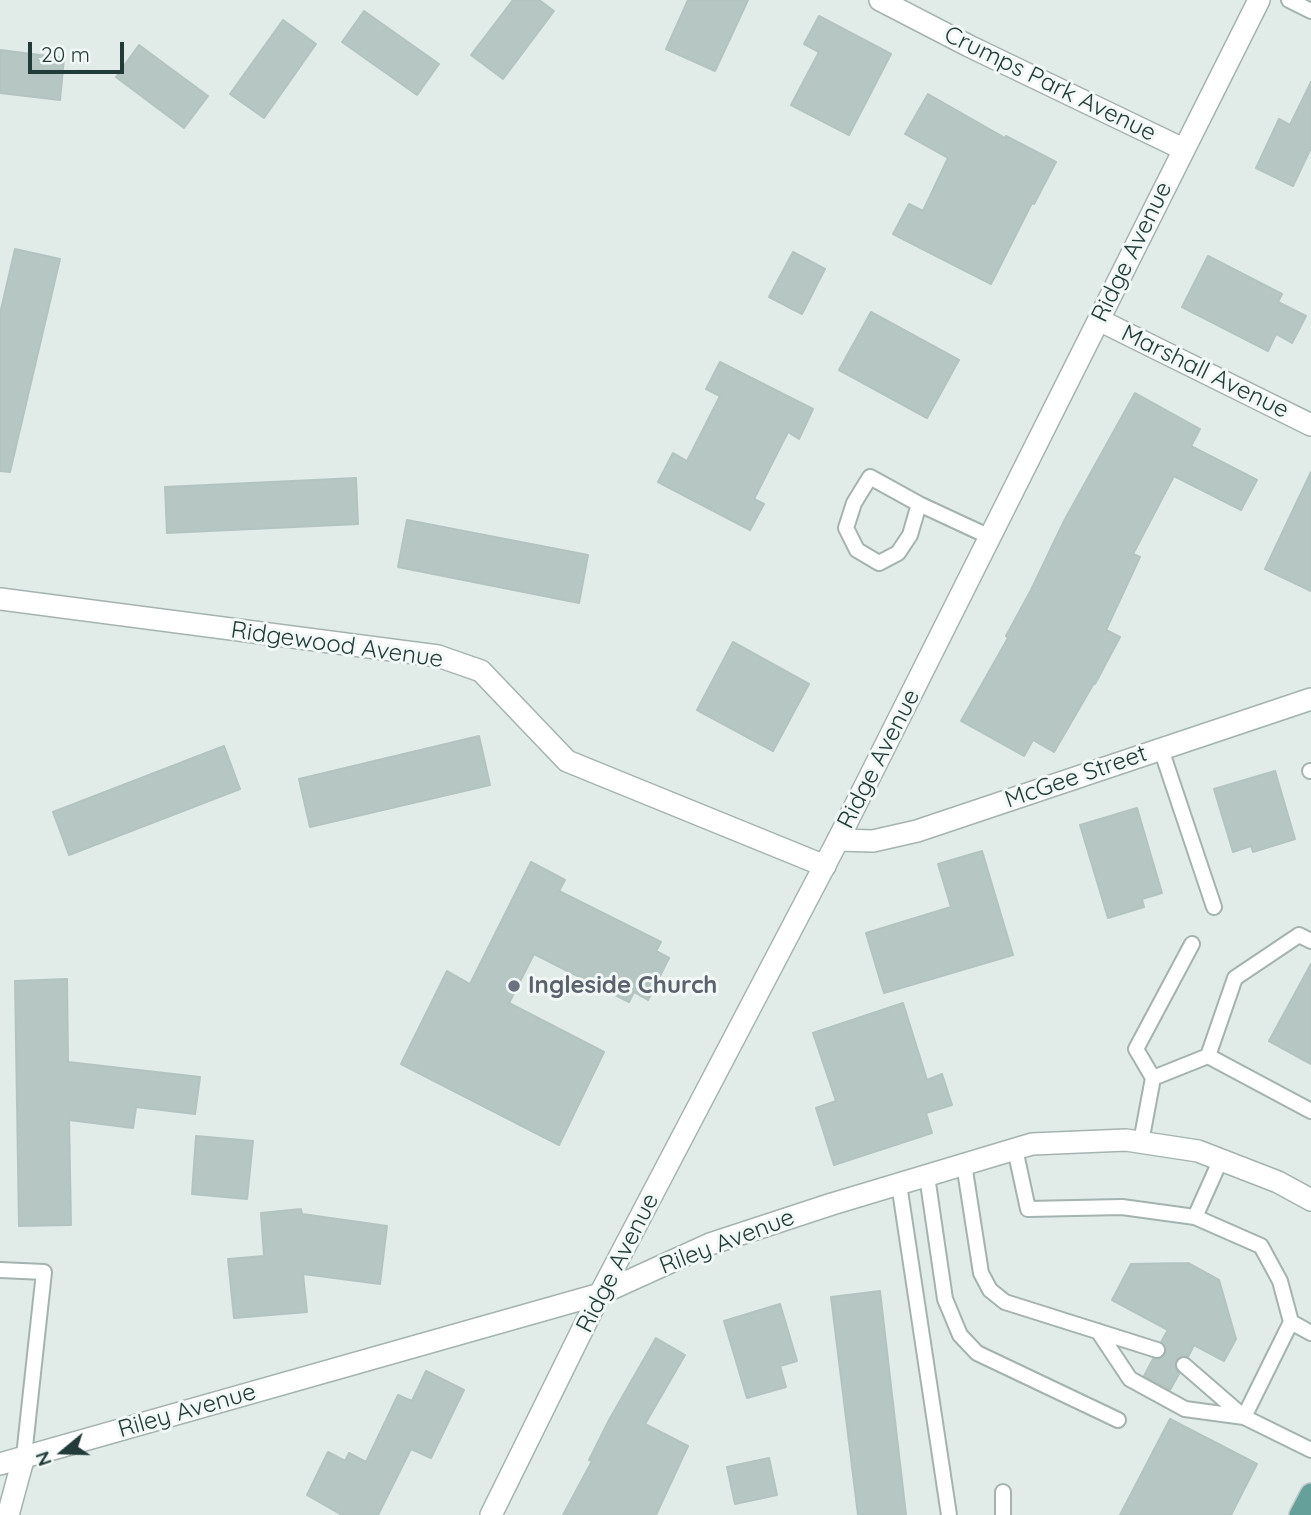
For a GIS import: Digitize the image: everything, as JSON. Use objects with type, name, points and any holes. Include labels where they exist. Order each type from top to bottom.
[{"type":"main road","points":[[1300,1515],[1311,1494]]},
{"type":"street","name":"Crumps Park Avenue","points":[[880,0],[1183,149]]},
{"type":"street","name":"Ridge Avenue","points":[[491,1515],[600,1294],[825,866],[1259,0]]},
{"type":"street","name":"Marshall Avenue","points":[[1099,320],[1311,425]]},
{"type":"street","name":"Ridgewood Avenue","points":[[0,599],[438,656],[481,671],[567,761],[825,866]]},
{"type":"street","name":"McGee Street","points":[[838,840],[873,841],[917,831],[1311,699]]},
{"type":"street","name":"Riley Avenue","points":[[0,1464],[600,1294],[710,1244],[1032,1144],[1126,1140],[1198,1151],[1278,1182],[1311,1200]]},
{"type":"street","points":[[8,1515],[24,1456]]},
{"type":"lane","points":[[1289,0],[1311,11]]},
{"type":"lane","points":[[919,504],[909,535],[898,553],[879,563],[857,550],[846,528],[854,503],[870,477],[919,504],[990,537]]},
{"type":"lane","points":[[1161,749],[1214,907]]},
{"type":"lane","points":[[1153,1078],[1208,1056],[1235,978],[1299,935],[1311,941]]},
{"type":"lane","points":[[1141,1142],[1153,1078],[1136,1049],[1192,944]]},
{"type":"lane","points":[[1208,1056],[1311,1111]]},
{"type":"lane","points":[[1015,1149],[1028,1209],[1122,1207],[1195,1217],[1261,1246],[1280,1281],[1291,1322],[1244,1417]]},
{"type":"lane","points":[[1195,1217],[1222,1159]]},
{"type":"lane","points":[[964,1164],[981,1273],[990,1290],[1005,1302],[1157,1350]]},
{"type":"lane","points":[[927,1176],[945,1299],[960,1335],[977,1353],[1118,1420]]},
{"type":"lane","points":[[899,1184],[949,1515]]},
{"type":"lane","points":[[0,1270],[44,1272],[24,1456]]},
{"type":"lane","points":[[1291,1322],[1311,1333]]},
{"type":"lane","points":[[1098,1331],[1130,1379],[1185,1409],[1244,1417]]},
{"type":"lane","points":[[1184,1365],[1244,1417],[1311,1450]]},
{"type":"lane","points":[[1003,1492],[1003,1515]]},
{"type":"building","points":[[513,0],[539,0],[554,11],[503,79],[471,55]]},
{"type":"building","points":[[688,0],[748,0],[715,71],[666,49]]},
{"type":"building","points":[[364,11],[439,64],[417,95],[342,42]]},
{"type":"building","points":[[819,16],[891,54],[849,135],[791,105],[819,52],[804,44]]},
{"type":"building","points":[[283,20],[316,44],[264,118],[230,94]]},
{"type":"building","points":[[139,45],[208,96],[184,128],[116,77]]},
{"type":"building","points":[[0,50],[64,58],[60,100],[0,93]]},
{"type":"building","points":[[1311,82],[1311,148],[1293,186],[1256,168],[1279,119],[1290,125]]},
{"type":"building","points":[[928,94],[1005,138],[1006,136],[1056,162],[991,284],[893,234],[909,204],[923,211],[948,158],[905,134]]},
{"type":"building","points":[[15,249],[60,259],[10,472],[0,471],[0,314]]},
{"type":"building","points":[[793,252],[825,269],[802,314],[769,297]]},
{"type":"building","points":[[1208,256],[1282,294],[1278,302],[1306,316],[1292,343],[1276,334],[1268,351],[1182,307]]},
{"type":"building","points":[[871,312],[959,360],[927,418],[839,370]]},
{"type":"building","points":[[720,362],[813,409],[799,439],[788,432],[754,499],[764,504],[750,530],[658,482],[673,453],[687,461],[720,396],[706,389]]},
{"type":"building","points":[[1135,393],[1200,429],[1191,446],[1257,480],[1241,510],[1174,476],[1133,554],[1140,557],[1106,630],[1120,637],[1095,684],[1054,752],[1033,740],[1024,756],[961,721],[1008,638],[1006,636],[1064,521]]},
{"type":"building","points":[[1311,472],[1311,591],[1265,569]]},
{"type":"building","points":[[356,478],[358,524],[167,533],[165,487]]},
{"type":"building","points":[[407,520],[588,555],[579,603],[398,567]]},
{"type":"building","points":[[733,642],[809,684],[773,751],[697,710]]},
{"type":"building","points":[[479,736],[490,785],[310,827],[299,779]]},
{"type":"building","points":[[224,746],[240,789],[69,855],[53,812]]},
{"type":"building","points":[[1275,771],[1295,839],[1253,852],[1251,846],[1233,852],[1214,789]]},
{"type":"building","points":[[1137,808],[1162,893],[1142,899],[1144,907],[1108,918],[1080,825]]},
{"type":"building","points":[[982,851],[1013,955],[884,993],[866,933],[951,907],[938,864]]},
{"type":"building","points":[[531,862],[565,880],[559,891],[661,942],[656,951],[669,958],[648,1000],[634,992],[629,1002],[534,954],[509,1003],[604,1052],[559,1145],[401,1064],[447,971],[470,984]]},
{"type":"building","points":[[1311,964],[1311,1064],[1269,1041]]},
{"type":"building","points":[[67,979],[68,1062],[200,1077],[195,1114],[136,1107],[133,1128],[69,1120],[71,1225],[19,1226],[15,981]]},
{"type":"building","points":[[903,1003],[927,1080],[942,1074],[952,1105],[926,1113],[932,1133],[834,1165],[816,1108],[836,1101],[813,1033]]},
{"type":"building","points":[[196,1136],[253,1141],[247,1199],[192,1194]]},
{"type":"building","points":[[301,1209],[302,1214],[387,1226],[380,1284],[303,1274],[307,1312],[234,1318],[228,1259],[264,1256],[261,1213]]},
{"type":"building","points":[[1188,1263],[1219,1280],[1236,1339],[1224,1361],[1194,1345],[1188,1357],[1177,1358],[1175,1367],[1179,1374],[1170,1390],[1144,1376],[1153,1359],[1160,1359],[1166,1354],[1166,1347],[1161,1342],[1168,1330],[1112,1300],[1131,1264]]},
{"type":"building","points":[[880,1291],[906,1515],[858,1515],[831,1297]]},
{"type":"building","points":[[780,1304],[797,1361],[780,1366],[786,1387],[747,1398],[724,1321]]},
{"type":"building","points":[[656,1338],[685,1355],[645,1424],[688,1446],[656,1515],[563,1515],[592,1461],[589,1460],[609,1420]]},
{"type":"building","points":[[426,1371],[464,1390],[431,1458],[411,1449],[378,1515],[342,1515],[307,1495],[328,1452],[345,1461],[349,1453],[366,1462],[398,1395],[412,1401]]},
{"type":"building","points":[[1170,1419],[1257,1464],[1231,1515],[1120,1515]]},
{"type":"building","points":[[769,1458],[777,1495],[735,1504],[727,1467]]},
{"type":"place","name":"Ingleside Church","points":[[514,986]]}]
